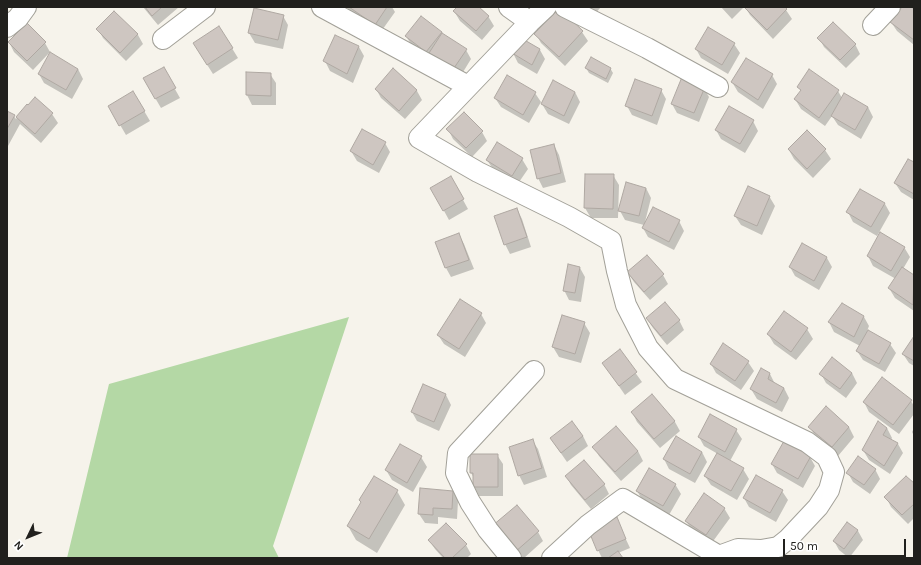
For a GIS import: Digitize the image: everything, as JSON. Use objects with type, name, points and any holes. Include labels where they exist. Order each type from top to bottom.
[{"type":"street","points":[[7,27],[18,18],[26,7]]},
{"type":"street","points":[[163,39],[205,7]]},
{"type":"street","points":[[322,7],[468,86]]},
{"type":"street","points":[[509,7],[530,22]]},
{"type":"street","points":[[546,7],[419,138],[478,172],[611,241],[626,305],[648,348],[675,379],[807,442],[827,457],[834,472],[829,490],[818,507],[788,539],[778,546],[761,550],[738,549],[719,557],[623,499],[588,525],[552,558]]},
{"type":"street","points":[[565,7],[718,87]]},
{"type":"street","points":[[873,26],[890,7]]},
{"type":"street","points":[[511,558],[488,530],[470,502],[456,473],[458,453],[534,370]]},
{"type":"green space","points":[[349,317],[273,546],[279,558],[67,558],[109,384]]},
{"type":"building","points":[[145,7],[162,7],[152,16]]},
{"type":"building","points":[[349,7],[387,7],[375,25]]},
{"type":"building","points":[[457,7],[479,7],[489,16],[476,31],[453,11]]},
{"type":"building","points":[[744,7],[785,7],[787,9],[767,30]]},
{"type":"building","points":[[902,7],[911,7],[914,9],[914,40],[890,22]]},
{"type":"building","points":[[254,8],[284,15],[278,40],[248,33]]},
{"type":"building","points":[[559,8],[583,31],[559,57],[534,34]]},
{"type":"building","points":[[114,11],[138,34],[120,53],[96,29]]},
{"type":"building","points":[[421,16],[442,32],[426,52],[405,36]]},
{"type":"building","points":[[833,22],[856,44],[840,60],[817,38]]},
{"type":"building","points":[[27,23],[46,42],[27,61],[8,42]]},
{"type":"building","points":[[219,26],[233,48],[207,65],[193,43]]},
{"type":"building","points":[[708,27],[735,43],[722,65],[695,49]]},
{"type":"building","points":[[442,33],[467,49],[454,68],[429,53]]},
{"type":"building","points":[[335,35],[359,46],[347,74],[323,61]]},
{"type":"building","points":[[521,38],[540,49],[532,65],[512,53]]},
{"type":"building","points":[[50,52],[78,69],[66,90],[38,74]]},
{"type":"building","points":[[591,57],[611,68],[606,79],[585,68]]},
{"type":"building","points":[[746,58],[773,74],[758,100],[731,82]]},
{"type":"building","points":[[164,67],[176,88],[155,99],[143,78]]},
{"type":"building","points":[[393,68],[417,90],[399,111],[375,89]]},
{"type":"building","points":[[809,69],[839,90],[819,118],[794,99],[801,90],[797,87]]},
{"type":"building","points":[[246,72],[271,73],[271,96],[246,95]]},
{"type":"building","points":[[507,75],[536,92],[523,115],[494,98]]},
{"type":"building","points":[[682,77],[705,87],[694,113],[671,104]]},
{"type":"building","points":[[635,79],[662,89],[652,116],[625,106]]},
{"type":"building","points":[[553,80],[575,92],[564,116],[541,104]]},
{"type":"building","points":[[133,91],[145,111],[119,126],[108,106]]},
{"type":"building","points":[[844,93],[868,107],[855,130],[831,116]]},
{"type":"building","points":[[35,97],[53,113],[35,134],[16,117]]},
{"type":"building","points":[[729,106],[754,120],[740,144],[715,130]]},
{"type":"building","points":[[7,111],[15,115],[7,129]]},
{"type":"building","points":[[464,112],[483,131],[466,148],[446,129]]},
{"type":"building","points":[[362,129],[386,142],[373,165],[350,151]]},
{"type":"building","points":[[807,130],[826,149],[807,169],[788,149]]},
{"type":"building","points":[[497,142],[523,158],[512,176],[486,160]]},
{"type":"building","points":[[554,144],[561,173],[537,179],[530,150]]},
{"type":"building","points":[[908,159],[914,162],[914,194],[894,183]]},
{"type":"building","points":[[585,174],[614,174],[613,209],[584,208]]},
{"type":"building","points":[[451,176],[464,199],[443,211],[430,188]]},
{"type":"building","points":[[626,182],[646,188],[639,216],[618,211]]},
{"type":"building","points":[[748,186],[770,196],[757,226],[734,216]]},
{"type":"building","points":[[860,189],[885,203],[871,227],[846,212]]},
{"type":"building","points":[[653,207],[680,220],[669,242],[642,228]]},
{"type":"building","points":[[517,208],[527,237],[504,245],[494,216]]},
{"type":"building","points":[[880,232],[905,247],[891,271],[867,256]]},
{"type":"building","points":[[459,233],[469,260],[445,268],[435,242]]},
{"type":"building","points":[[802,243],[827,257],[814,281],[789,267]]},
{"type":"building","points":[[647,255],[664,274],[644,292],[627,272]]},
{"type":"building","points":[[568,264],[580,267],[575,293],[563,291]]},
{"type":"building","points":[[902,267],[914,275],[913,305],[888,288]]},
{"type":"building","points":[[460,299],[482,313],[459,349],[437,335]]},
{"type":"building","points":[[665,302],[680,320],[661,336],[646,318]]},
{"type":"building","points":[[842,303],[864,316],[854,337],[828,322]]},
{"type":"building","points":[[784,311],[808,328],[791,352],[767,334]]},
{"type":"building","points":[[562,315],[585,322],[575,354],[552,347]]},
{"type":"building","points":[[868,330],[891,343],[879,364],[856,351]]},
{"type":"building","points":[[914,336],[914,361],[902,354]]},
{"type":"building","points":[[723,343],[749,361],[735,381],[710,364]]},
{"type":"building","points":[[620,349],[637,372],[619,386],[602,363]]},
{"type":"building","points":[[832,357],[852,373],[840,389],[819,374]]},
{"type":"building","points":[[761,368],[770,373],[768,379],[784,388],[776,403],[750,389]]},
{"type":"building","points":[[882,377],[912,400],[893,425],[863,402]]},
{"type":"building","points":[[423,384],[446,394],[434,422],[411,412]]},
{"type":"building","points":[[652,394],[675,421],[654,439],[631,412]]},
{"type":"building","points":[[826,406],[849,427],[832,447],[808,427]]},
{"type":"building","points":[[710,414],[737,429],[725,452],[698,437]]},
{"type":"building","points":[[572,421],[583,436],[561,453],[550,438]]},
{"type":"building","points":[[878,421],[887,428],[883,435],[898,443],[884,466],[862,450]]},
{"type":"building","points":[[616,426],[638,451],[615,472],[592,447]]},
{"type":"building","points":[[676,436],[702,452],[690,474],[663,459]]},
{"type":"building","points":[[533,439],[542,468],[518,476],[509,447]]},
{"type":"building","points":[[784,441],[811,456],[798,479],[771,464]]},
{"type":"building","points":[[400,444],[422,456],[407,483],[385,470]]},
{"type":"building","points":[[717,453],[744,468],[731,491],[704,476]]},
{"type":"building","points":[[470,454],[498,454],[498,487],[473,487],[473,473],[470,473]]},
{"type":"building","points":[[858,456],[876,469],[864,485],[846,473]]},
{"type":"building","points":[[584,460],[605,484],[585,500],[565,476]]},
{"type":"building","points":[[649,468],[676,484],[663,506],[636,491]]},
{"type":"building","points":[[756,475],[783,490],[770,513],[743,498]]},
{"type":"building","points":[[374,476],[398,490],[369,539],[347,526],[361,502],[359,500]]},
{"type":"building","points":[[906,476],[914,483],[914,504],[902,515],[884,497]]},
{"type":"building","points":[[420,488],[453,491],[452,509],[433,508],[433,515],[418,514]]},
{"type":"building","points":[[704,493],[725,508],[706,535],[685,521]]},
{"type":"building","points":[[517,505],[539,531],[515,552],[492,526]]},
{"type":"building","points":[[617,517],[626,539],[597,551],[588,529]]},
{"type":"building","points":[[847,522],[858,530],[844,549],[833,541]]},
{"type":"building","points":[[446,523],[467,544],[452,558],[445,558],[428,540]]},
{"type":"building","points":[[618,551],[623,558],[608,558]]}]
